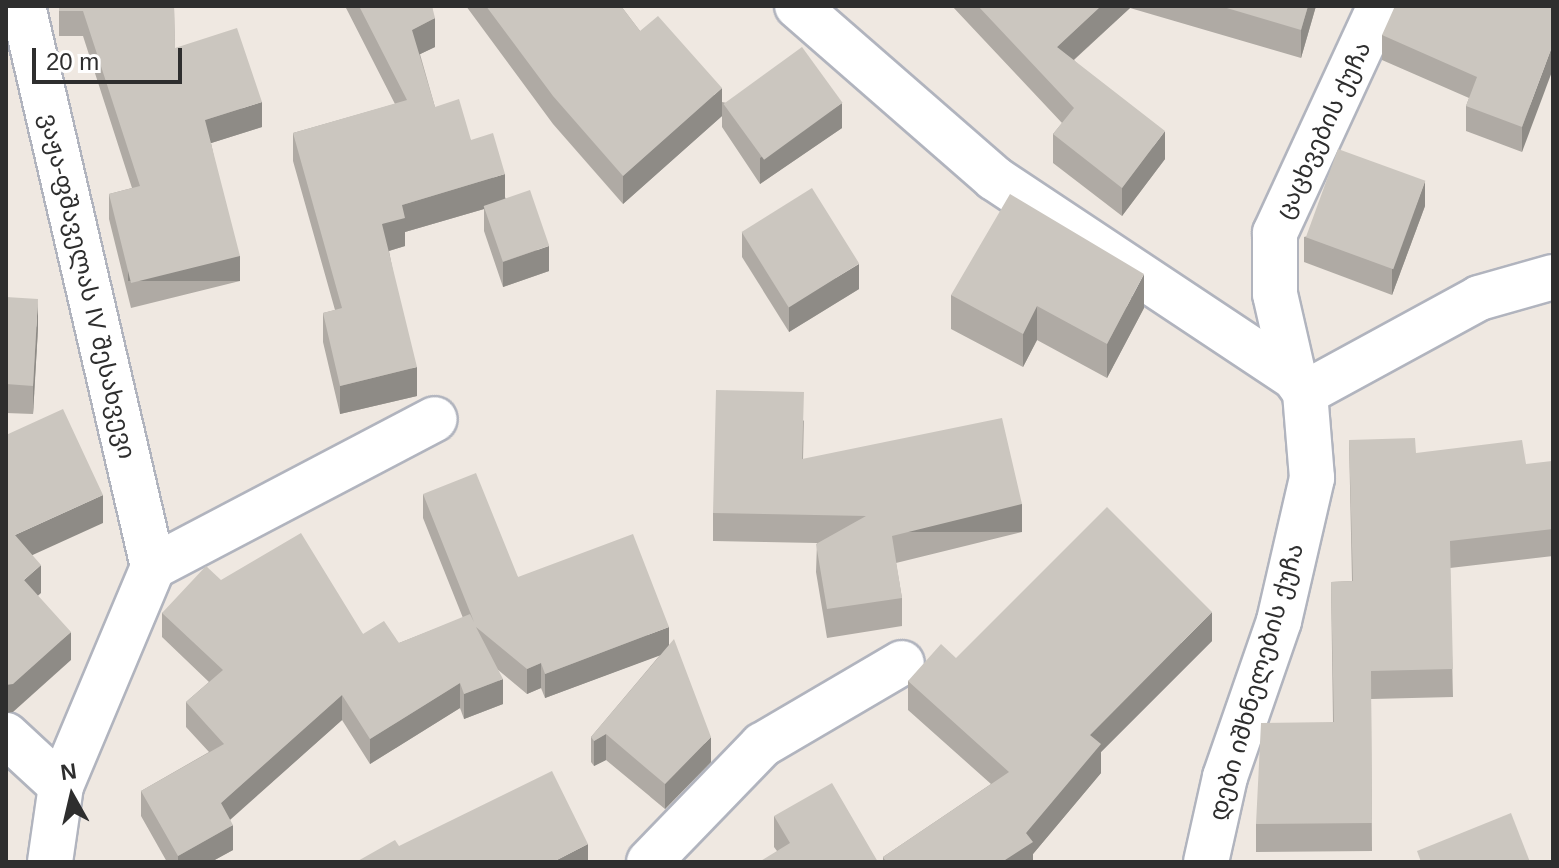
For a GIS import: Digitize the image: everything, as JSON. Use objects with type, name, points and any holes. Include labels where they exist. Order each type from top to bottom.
[{"type":"street","name":"ვაჟა-ფშაველას IV შესახვევი","points":[[23,6],[153,567]]},
{"type":"street","points":[[797,6],[994,178],[1300,385],[1479,298],[1553,277]]},
{"type":"street","name":"ცაცხვების ქუჩა","points":[[1300,385],[1275,294],[1275,233],[1380,6]]},
{"type":"street","name":"დები იშხნელების ქუჩა","points":[[1206,862],[1225,777],[1279,621],[1312,478],[1300,385]]},
{"type":"street","points":[[50,862],[61,786],[153,567],[435,419]]},
{"type":"street","points":[[649,862],[762,745],[902,663]]},
{"type":"street","points":[[6,735],[61,786]]},
{"type":"building","points":[[59,6],[174,6],[175,48],[237,28],[262,102],[205,120],[240,256],[131,283],[109,194],[140,186],[83,11],[59,11]]},
{"type":"building","points":[[359,6],[432,6],[435,18],[412,30],[435,107],[459,99],[471,140],[493,133],[505,174],[402,205],[405,218],[382,224],[417,367],[340,386],[323,313],[342,308],[293,133],[407,100]]},
{"type":"building","points":[[486,6],[621,6],[640,31],[658,16],[722,88],[623,176],[553,96]]},
{"type":"building","points":[[978,6],[1101,6],[1057,47],[1165,131],[1122,188],[1053,134],[1074,108]]},
{"type":"building","points":[[1220,6],[1308,6],[1301,30]]},
{"type":"building","points":[[1395,6],[1553,8],[1553,44],[1522,127],[1466,106],[1477,77],[1382,35]]},
{"type":"building","points":[[802,47],[843,103],[764,160],[724,104]]},
{"type":"building","points":[[1338,149],[1425,181],[1393,269],[1306,237]]},
{"type":"building","points":[[812,188],[859,263],[789,307],[742,232]]},
{"type":"building","points":[[530,190],[549,246],[503,262],[484,206]]},
{"type":"building","points":[[1010,194],[1144,274],[1107,344],[1037,306],[1023,334],[951,295]]},
{"type":"building","points":[[6,297],[38,299],[33,386],[6,384]]},
{"type":"building","points":[[716,390],[804,392],[802,459],[1002,418],[1022,504],[892,536],[902,598],[827,609],[816,544],[866,516],[713,513]]},
{"type":"building","points":[[63,409],[103,495],[15,535],[41,565],[24,580],[71,632],[13,684],[6,685],[6,435]]},
{"type":"building","points":[[1415,438],[1416,453],[1522,440],[1526,464],[1552,461],[1553,529],[1450,541],[1453,669],[1371,671],[1372,823],[1256,824],[1261,723],[1334,722],[1331,582],[1353,581],[1349,440]]},
{"type":"building","points":[[476,473],[518,577],[633,534],[669,627],[545,674],[541,663],[527,669],[476,627],[503,679],[464,694],[460,683],[370,739],[342,695],[221,803],[233,825],[178,856],[141,791],[224,744],[186,702],[223,670],[162,613],[206,566],[221,580],[301,533],[363,634],[384,621],[399,643],[470,614],[474,622],[423,494]]},
{"type":"building","points":[[1107,507],[1212,612],[1090,735],[1101,744],[1026,833],[1033,842],[1002,862],[886,862],[883,857],[1009,772],[908,681],[941,644],[956,658]]},
{"type":"building","points":[[674,639],[711,737],[665,784],[606,734],[594,741],[591,737]]},
{"type":"building","points":[[552,771],[588,844],[553,862],[356,862],[395,840],[399,846]]},
{"type":"building","points":[[832,783],[878,862],[759,862],[790,843],[774,816]]},
{"type":"building","points":[[1511,813],[1530,862],[1421,862],[1417,851]]}]
